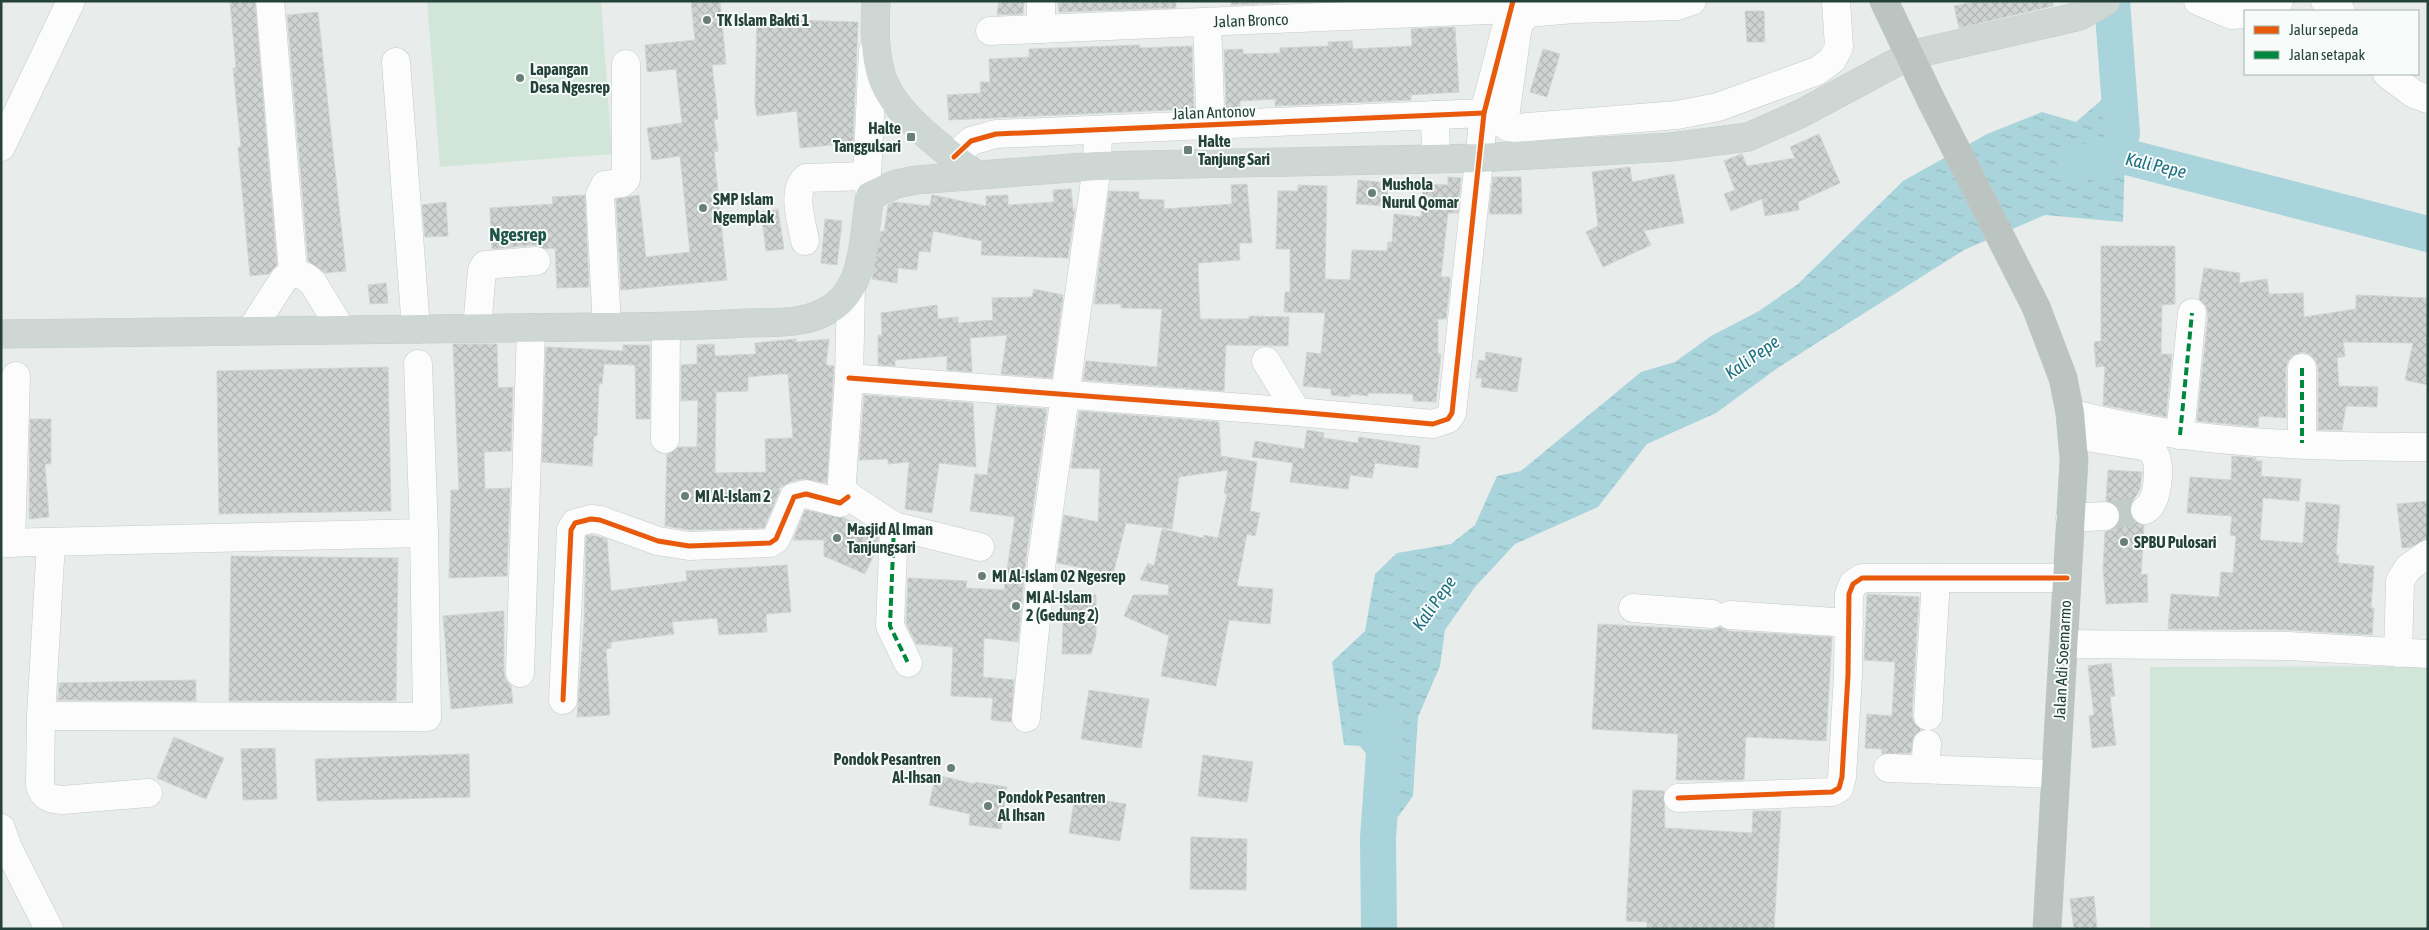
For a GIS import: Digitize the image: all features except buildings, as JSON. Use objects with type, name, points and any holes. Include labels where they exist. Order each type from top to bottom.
[{"type":"highway","points":[[1884,1],[1910,55]]},
{"type":"highway","name":"Jalan Adi Soemarmo","points":[[1910,55],[2036,307],[2063,378],[2071,424],[2074,460],[2047,929]]},
{"type":"main road","points":[[876,1],[874,37],[880,72],[892,98],[914,122],[976,175]]},
{"type":"main road","points":[[1,334],[607,327],[794,321],[816,317],[839,304],[851,287],[861,260],[868,186],[916,180],[1097,166],[1479,158],[1671,147],[1748,137],[1800,114],[1910,55],[2080,16],[2106,1]]},
{"type":"street","points":[[1,147],[71,1]]},
{"type":"street","points":[[270,1],[293,272]]},
{"type":"street","points":[[1041,1],[1041,29]]},
{"type":"street","points":[[1692,1],[1677,6],[1535,11],[1527,13],[1518,25],[1504,124],[1508,127],[1516,128],[1677,115],[1718,107],[1816,71],[1832,60],[1839,47],[1836,1]]},
{"type":"street","points":[[2198,1],[2232,15],[2244,14]]},
{"type":"street","points":[[2261,10],[2279,1]]},
{"type":"street","points":[[2325,1],[2339,10]]},
{"type":"street","points":[[849,378],[1433,424],[1445,421],[1451,416],[1484,113],[1512,5]]},
{"type":"street","name":"Jalan Bronco","points":[[990,31],[1041,29],[1213,15],[1512,5]]},
{"type":"street","points":[[1212,163],[1213,15]]},
{"type":"street","points":[[804,241],[798,195],[801,184],[806,178],[868,186],[874,37]]},
{"type":"street","points":[[396,62],[416,329]]},
{"type":"street","points":[[607,327],[600,195],[605,186],[622,183],[626,179],[626,64]]},
{"type":"street","points":[[2388,75],[2406,89],[2428,99]]},
{"type":"street","name":"Jalan Antonov","points":[[954,157],[971,140],[996,134],[1484,113]]},
{"type":"street","points":[[1435,115],[1436,159]]},
{"type":"street","points":[[1574,123],[1577,152]]},
{"type":"street","points":[[1026,718],[1042,560],[1097,166],[1098,130]]},
{"type":"street","points":[[477,328],[482,270],[485,265],[536,261]]},
{"type":"street","points":[[293,272],[306,277],[313,283],[341,329]]},
{"type":"street","points":[[251,330],[284,279],[293,272]]},
{"type":"street","points":[[851,287],[849,378],[842,482],[848,497],[894,526],[980,547]]},
{"type":"street","points":[[2180,435],[2192,313]]},
{"type":"street","points":[[665,439],[666,326]]},
{"type":"street","points":[[520,673],[531,328]]},
{"type":"street","points":[[1266,361],[1296,412]]},
{"type":"street","points":[[41,716],[427,717],[424,532],[418,364]]},
{"type":"street","points":[[2302,368],[2302,443]]},
{"type":"street","points":[[16,376],[6,543],[424,532]]},
{"type":"street","points":[[2071,424],[2180,435],[2302,443],[2369,447],[2428,447]]},
{"type":"street","points":[[2071,424],[2143,446],[2155,454],[2157,494],[2149,508],[2145,510]]},
{"type":"street","points":[[563,700],[571,530],[575,523],[591,519],[600,520],[658,541],[690,546],[770,543],[776,538],[794,497],[806,494],[840,503],[848,497]]},
{"type":"street","points":[[2070,518],[2105,516]]},
{"type":"street","points":[[894,526],[890,626],[908,663]]},
{"type":"street","points":[[51,542],[41,716],[40,785],[42,792],[49,799],[62,800],[148,793]]},
{"type":"street","points":[[2398,653],[2400,581],[2408,568],[2428,554]]},
{"type":"street","points":[[1678,798],[1832,792],[1839,788],[1842,776],[1849,594],[1853,584],[1862,578],[2067,578]]},
{"type":"street","points":[[1928,716],[1936,578]]},
{"type":"street","points":[[1633,608],[1849,623]]},
{"type":"street","points":[[2063,644],[2288,646],[2428,654]]},
{"type":"street","points":[[1888,768],[1926,757],[2056,774]]},
{"type":"street","points":[[1,828],[8,848],[49,929]]},
{"type":"green space","name":"Lapangan Desa Ngesrep","points":[[427,1],[601,1],[612,154],[440,167]]},
{"type":"green space","points":[[2428,666],[2428,929],[2150,929],[2150,667]]},
{"type":"water","points":[[2119,85],[2127,86],[2123,222],[2045,215],[1964,250],[1779,367],[1716,413],[1647,444],[1598,507],[1515,544],[1475,587],[1445,630],[1440,666],[1418,717],[1413,796],[1398,817],[1392,806],[1382,774],[1360,746],[1344,745],[1332,662],[1365,631],[1375,574],[1397,553],[1451,544],[1475,525],[1497,476],[1521,471],[1641,372],[1675,362],[1711,336],[1759,311],[1798,284],[1903,181],[1987,134],[2042,112],[2076,122]]},
{"type":"waterway","points":[[2112,1],[2122,134]]},
{"type":"waterway","name":"Kali Pepe","points":[[2075,164],[2123,156],[2428,234]]},
{"type":"waterway","name":"Kali Pepe","points":[[1379,929],[1378,838],[1386,726]]},
{"type":"tunnel","points":[[2105,516],[2145,510]]},
{"type":"marked path","points":[[2180,435],[2192,313]]},
{"type":"marked path","points":[[2302,368],[2302,443]]},
{"type":"marked path","points":[[894,526],[890,626],[908,663]]},
{"type":"cycle path","points":[[849,378],[1433,424],[1448,419],[1452,413],[1484,113],[1513,1]]},
{"type":"cycle path","points":[[954,157],[971,141],[996,134],[1484,113]]},
{"type":"cycle path","points":[[563,700],[571,530],[575,523],[591,519],[600,520],[658,541],[689,546],[770,543],[776,539],[794,497],[806,494],[840,503],[848,497]]},
{"type":"cycle path","points":[[1678,798],[1832,792],[1839,788],[1842,777],[1848,675],[1849,594],[1853,584],[1862,578],[2067,578]]},
{"type":"place","name":"TK Islam Bakti 1","points":[[707,20]]},
{"type":"place","name":"Lapangan Desa Ngesrep","points":[[520,78]]},
{"type":"place","name":"Halte Tanggulsari","points":[[911,137]]},
{"type":"place","name":"Halte Tanjung Sari","points":[[1188,150]]},
{"type":"place","name":"Mushola Nurul Qomar","points":[[1372,193]]},
{"type":"place","name":"SMP Islam Ngemplak","points":[[703,208]]},
{"type":"place","name":"MI Al-Islam 2","points":[[685,496]]},
{"type":"place","name":"Masjid Al Iman Tanjungsari","points":[[837,538]]},
{"type":"place","name":"SPBU Pulosari","points":[[2124,542]]},
{"type":"place","name":"MI Al-Islam 02 Ngesrep","points":[[982,576]]},
{"type":"place","name":"MI Al-Islam 2 (Gedung 2)","points":[[1016,606]]},
{"type":"place","name":"Pondok Pesantren Al-Ihsan","points":[[951,768]]},
{"type":"place","name":"Pondok Pesantren Al Ihsan","points":[[988,806]]},
{"type":"district","name":"Ngesrep","points":[[518,234]]}]
